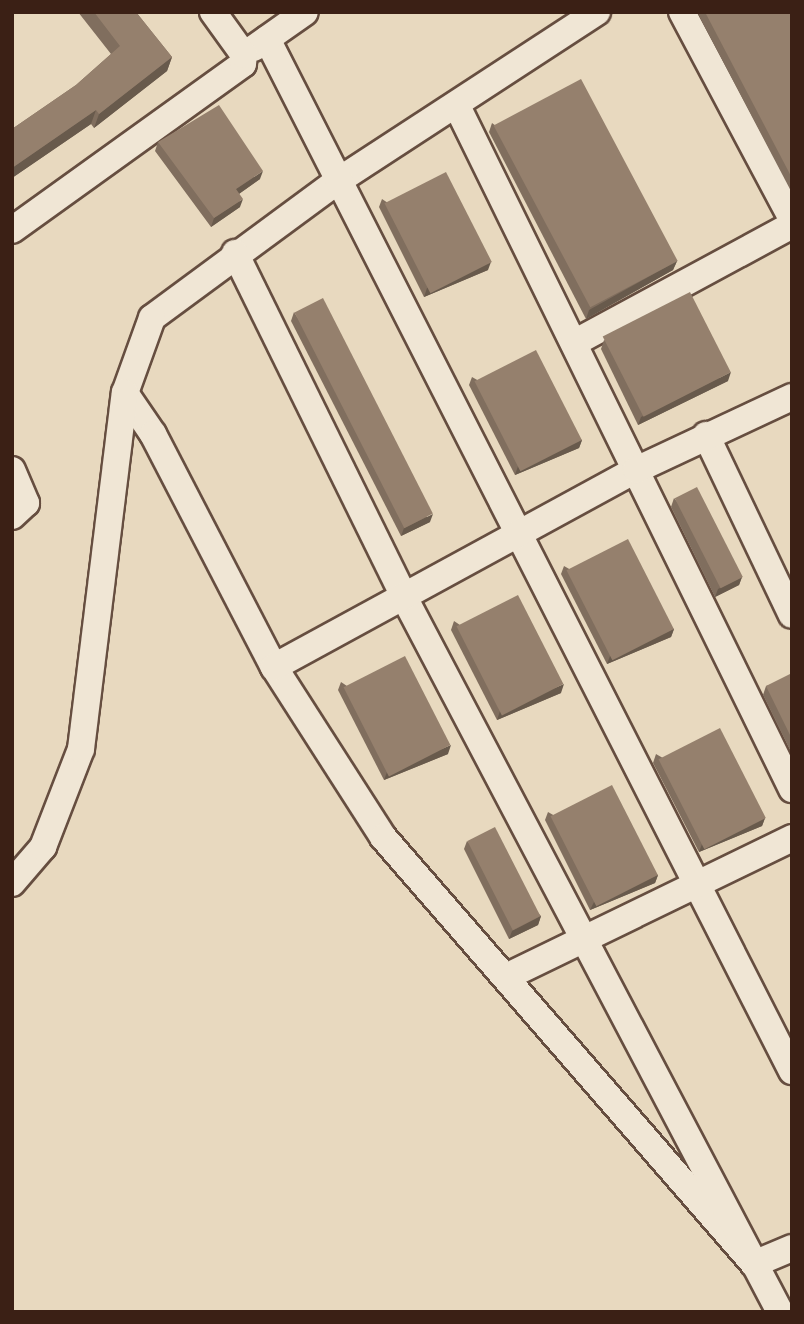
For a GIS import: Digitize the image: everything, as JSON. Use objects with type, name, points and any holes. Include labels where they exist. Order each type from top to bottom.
[{"type":"street","points":[[12,230],[195,103],[243,64],[244,55],[213,12]]},
{"type":"street","points":[[244,55],[304,12]]},
{"type":"street","points":[[12,883],[43,847],[81,748],[125,393],[152,318],[235,253],[339,180],[457,106],[597,12]]},
{"type":"street","points":[[574,343],[792,222],[682,12]]},
{"type":"street","points":[[267,39],[792,1071]]},
{"type":"street","points":[[457,106],[792,789]]},
{"type":"street","points":[[235,253],[404,597],[587,939],[780,1312]]},
{"type":"street","points":[[125,393],[153,434],[274,667],[383,837],[508,976],[754,1264]]},
{"type":"street","points":[[274,667],[636,470],[792,397]]},
{"type":"street","points":[[706,435],[792,615]]},
{"type":"street","points":[[12,470],[26,503],[12,516]]},
{"type":"street","points":[[508,976],[699,888],[792,838]]},
{"type":"street","points":[[754,1264],[792,1248]]},
{"type":"building","points":[[94,12],[136,12],[172,57],[99,114],[96,110],[12,168],[12,129],[76,85],[120,46]]},
{"type":"building","points":[[705,12],[792,12],[792,178]]},
{"type":"building","points":[[581,79],[678,261],[590,307],[494,125]]},
{"type":"building","points":[[219,105],[263,171],[236,189],[243,199],[214,218],[158,142]]},
{"type":"building","points":[[446,172],[492,262],[430,293],[385,203]]},
{"type":"building","points":[[690,292],[731,372],[644,417],[603,336]]},
{"type":"building","points":[[323,298],[433,514],[404,528],[294,313]]},
{"type":"building","points":[[536,350],[582,440],[520,471],[475,381]]},
{"type":"building","points":[[697,487],[743,577],[721,588],[675,498]]},
{"type":"building","points":[[628,539],[674,629],[612,660],[567,570]]},
{"type":"building","points":[[518,595],[563,684],[502,715],[457,626]]},
{"type":"building","points":[[405,656],[450,745],[389,776],[344,687]]},
{"type":"building","points":[[790,674],[792,678],[792,739],[766,686]]},
{"type":"building","points":[[720,728],[766,818],[704,849],[659,759]]},
{"type":"building","points":[[612,785],[658,875],[596,906],[551,816]]},
{"type":"building","points":[[495,827],[540,916],[513,930],[467,841]]}]
